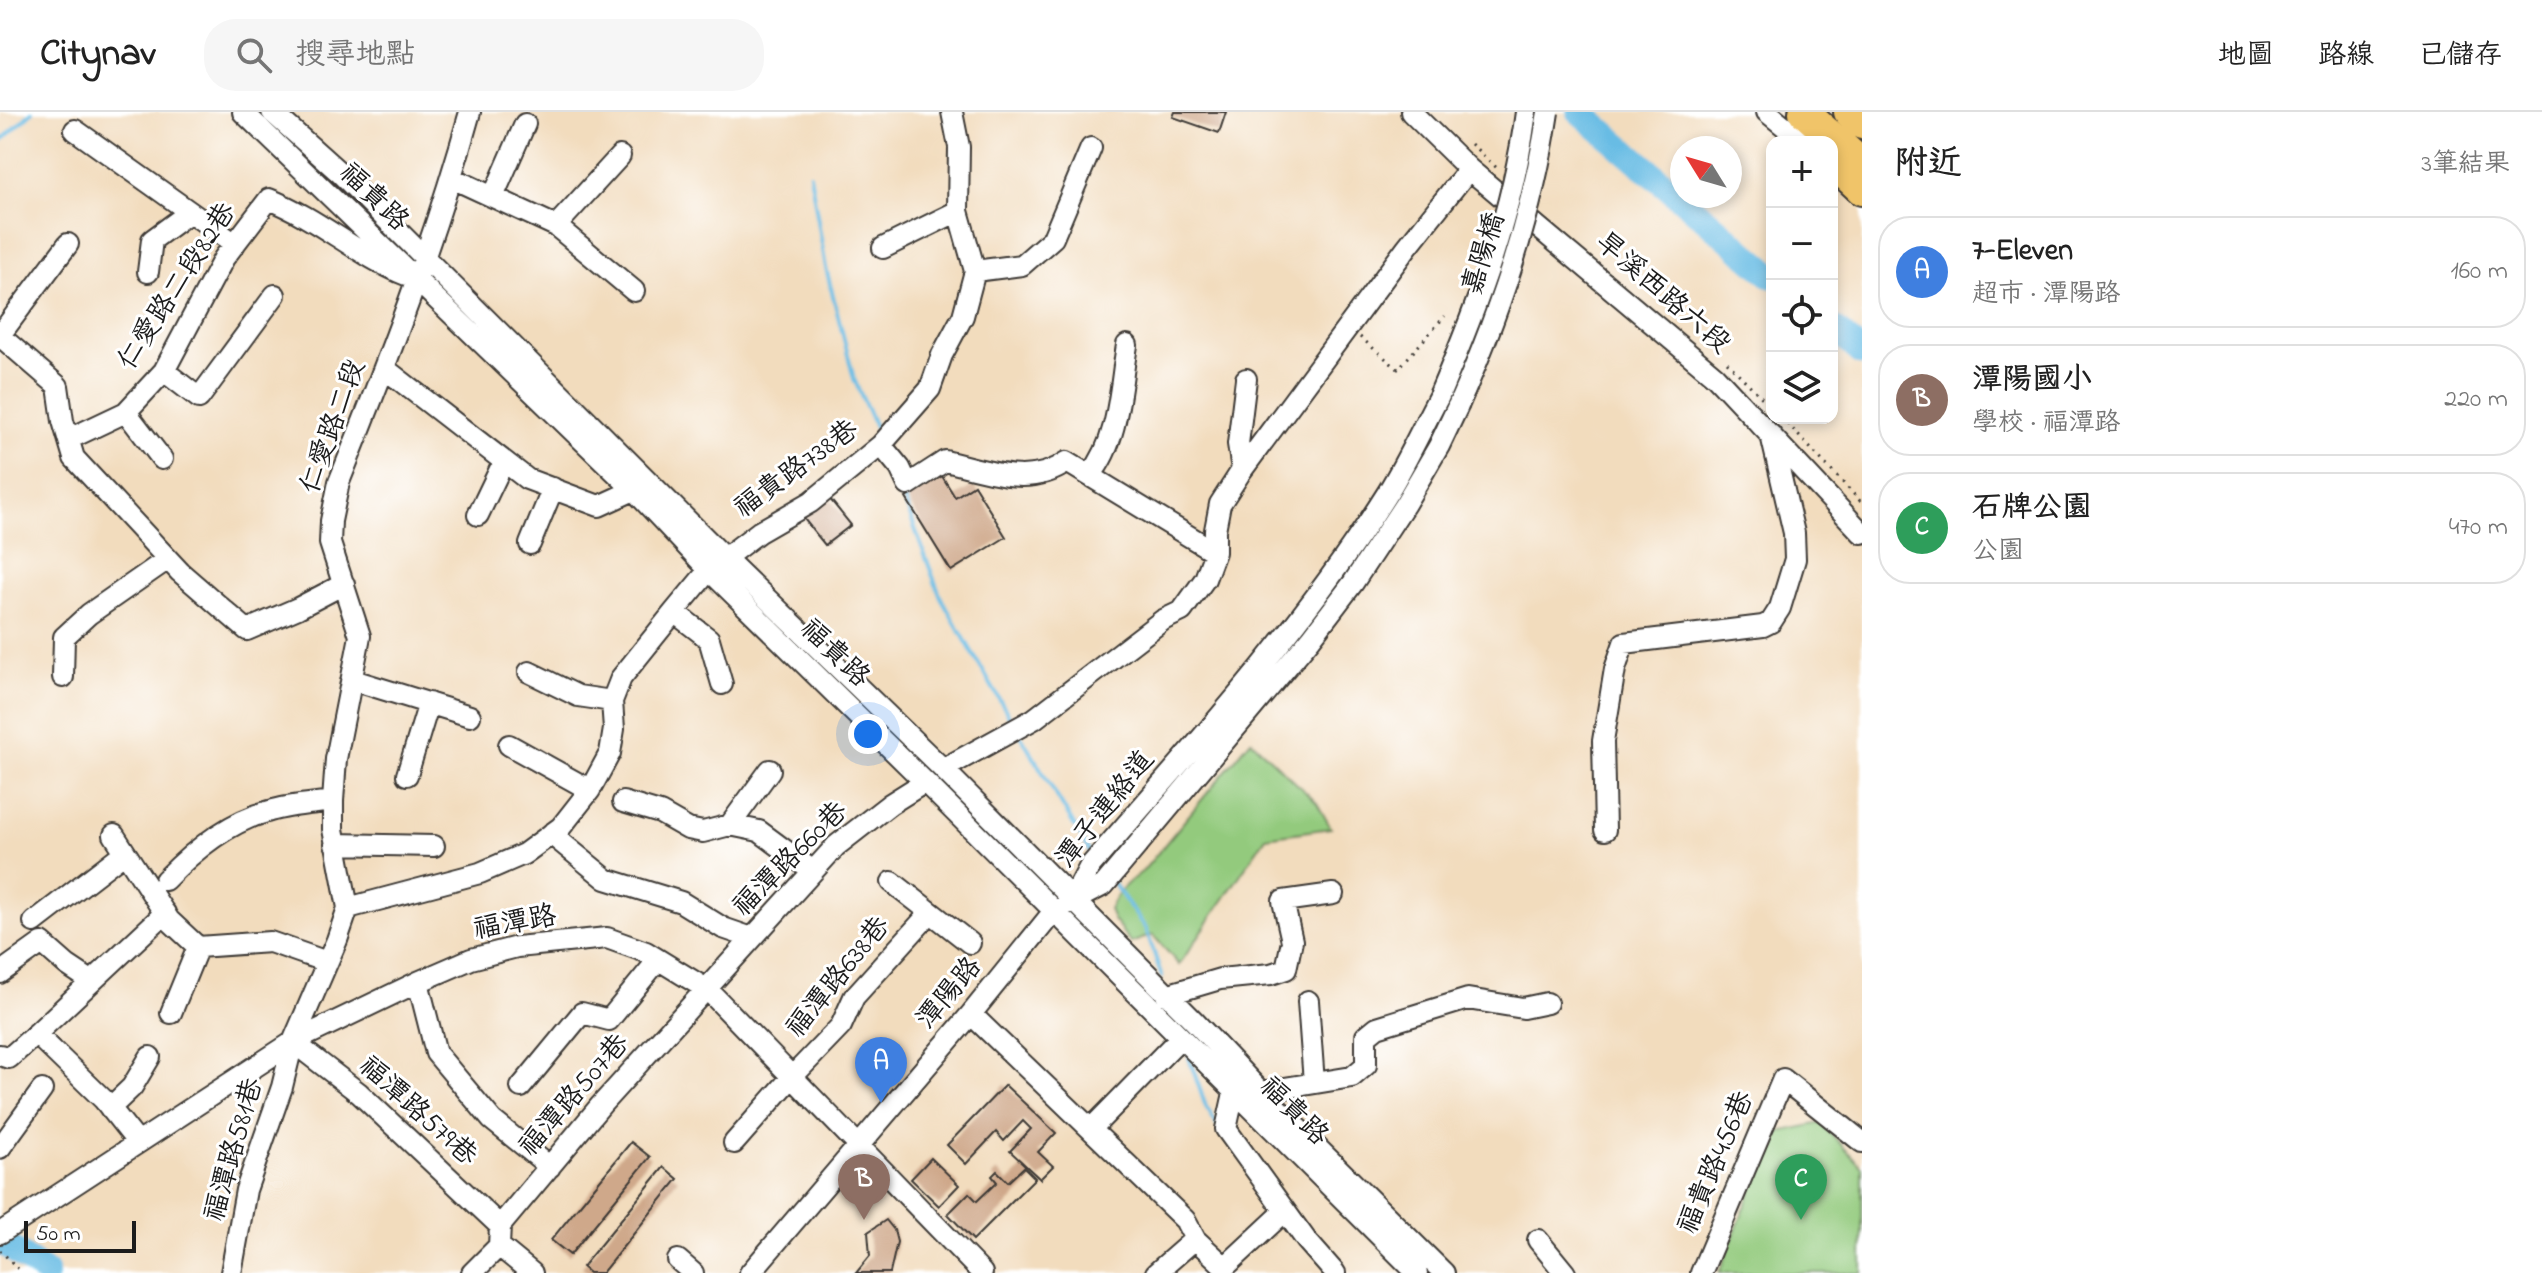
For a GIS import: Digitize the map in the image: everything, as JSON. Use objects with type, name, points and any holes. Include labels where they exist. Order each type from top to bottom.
[{"type":"highway","points":[[1779,112],[1805,136]]},
{"type":"highway","points":[[1804,112],[1862,164]]},
{"type":"highway","points":[[1828,112],[1862,164]]},
{"type":"highway","points":[[1849,112],[1862,124]]},
{"type":"highway","points":[[1838,169],[1862,190]]},
{"type":"street","name":"福貴路","points":[[243,112],[634,490],[943,769],[1180,1038],[1417,1273]]},
{"type":"street","name":"福貴路","points":[[272,112],[340,173],[425,257],[925,782],[1166,995],[1444,1273]]},
{"type":"street","name":"仁愛路二段","points":[[348,908],[335,844],[333,801],[336,759],[360,636],[330,543],[331,521],[339,482],[425,257],[470,112]]},
{"type":"street","points":[[952,112],[959,147],[958,211],[975,271],[1022,265],[1053,238],[1091,148]]},
{"type":"street","name":"旱溪西路六段","points":[[1411,112],[1469,169],[1776,426],[1862,533]]},
{"type":"street","name":"嘉陽橋","points":[[1439,396],[1473,316],[1496,248],[1526,112]]},
{"type":"street","name":"嘉陽橋","points":[[1458,406],[1511,272],[1540,161],[1548,112]]},
{"type":"street","points":[[1767,112],[1797,136]]},
{"type":"street","points":[[493,197],[525,124]]},
{"type":"street","points":[[75,130],[235,244]]},
{"type":"street","points":[[556,226],[620,156]]},
{"type":"street","points":[[943,769],[1034,719],[1163,620],[1182,611],[1205,579],[1215,552],[1220,504],[1242,470],[1407,247],[1469,169]]},
{"type":"street","points":[[452,178],[556,226],[634,291]]},
{"type":"street","name":"仁愛路二段82巷","points":[[69,439],[126,412],[164,371],[224,258],[269,199],[296,209],[379,264],[417,279]]},
{"type":"street","points":[[883,248],[958,211]]},
{"type":"street","points":[[148,272],[152,240],[190,212]]},
{"type":"street","points":[[68,244],[0,335],[58,386],[74,458],[180,572],[247,630],[344,584]]},
{"type":"street","name":"福貴路738巷","points":[[612,701],[621,678],[717,564],[759,532],[811,502],[881,445],[930,389],[942,355],[963,316],[975,271]]},
{"type":"street","points":[[164,371],[199,398],[275,295]]},
{"type":"street","points":[[1091,474],[1109,444],[1127,345]]},
{"type":"street","points":[[384,368],[527,479],[599,506],[634,490]]},
{"type":"street","points":[[1242,470],[1238,444],[1246,379]]},
{"type":"street","name":"潭子連絡道","points":[[1063,905],[1090,866],[1250,679],[1334,572],[1389,489],[1439,396]]},
{"type":"street","name":"潭子連絡道","points":[[1063,905],[1104,885],[1311,638],[1391,526],[1439,446],[1458,406]]},
{"type":"street","points":[[126,412],[162,459]]},
{"type":"street","points":[[1605,830],[1603,741],[1615,669],[1624,643],[1763,626],[1771,622],[1780,608],[1795,559],[1794,533],[1776,426]]},
{"type":"street","points":[[881,445],[900,468],[908,485],[945,461],[998,476],[1040,475],[1067,462],[1215,552]]},
{"type":"street","points":[[478,515],[504,461]]},
{"type":"street","points":[[530,544],[553,488]]},
{"type":"street","points":[[63,677],[64,637],[89,614],[168,559]]},
{"type":"street","points":[[674,612],[709,639],[722,684]]},
{"type":"street","points":[[293,1042],[348,908],[480,873],[524,854],[561,827],[590,790],[610,753],[614,729],[612,701],[578,696],[529,672]]},
{"type":"street","points":[[353,680],[470,716]]},
{"type":"street","points":[[407,775],[429,703]]},
{"type":"street","points":[[509,745],[590,790]]},
{"type":"street","points":[[730,825],[770,770]]},
{"type":"street","name":"福潭路660巷","points":[[708,990],[836,846],[890,804],[925,782]]},
{"type":"street","points":[[165,880],[185,858],[214,836],[268,811],[333,801]]},
{"type":"street","points":[[623,802],[660,813],[688,829],[703,832],[730,825],[759,831],[813,871]]},
{"type":"street","points":[[551,834],[606,879],[681,902],[723,928],[752,938]]},
{"type":"street","points":[[34,922],[119,843],[169,920],[198,947],[270,942],[327,962]]},
{"type":"street","points":[[335,844],[434,846]]},
{"type":"street","points":[[892,882],[970,943]]},
{"type":"street","points":[[1166,995],[1220,979],[1271,974],[1286,969],[1292,941],[1283,901],[1333,894]]},
{"type":"street","name":"潭陽路","points":[[750,1273],[1063,905]]},
{"type":"street","points":[[0,1055],[9,1058],[165,913]]},
{"type":"street","name":"福潭路638巷","points":[[734,1143],[841,1026],[854,997],[930,913]]},
{"type":"street","name":"福潭路","points":[[4,1222],[138,1143],[293,1042],[418,982],[471,959],[517,947],[607,938],[658,960],[708,990],[982,1273]]},
{"type":"street","points":[[0,973],[42,943],[91,981]]},
{"type":"street","points":[[171,1013],[198,947]]},
{"type":"street","points":[[521,1087],[582,1013],[609,1020],[658,960]]},
{"type":"street","points":[[418,982],[436,1053],[492,1120],[550,1167]]},
{"type":"street","name":"福潭路507巷","points":[[472,1273],[550,1167],[601,1105],[708,990]]},
{"type":"street","points":[[1324,1269],[1226,1129],[1234,1093],[1261,1092],[1352,1077],[1366,1065],[1366,1036],[1377,1027],[1468,999],[1523,1008],[1547,1003]]},
{"type":"street","points":[[1308,1001],[1314,1083]]},
{"type":"street","points":[[971,1014],[1185,1220],[1195,1239],[1225,1267],[1285,1211]]},
{"type":"street","points":[[36,1034],[110,1108],[138,1143]]},
{"type":"street","points":[[1091,1129],[1180,1038]]},
{"type":"street","name":"福潭路579巷","points":[[293,1042],[359,1093],[532,1273]]},
{"type":"street","name":"福潭路581巷","points":[[231,1273],[246,1190],[282,1087],[293,1042]]},
{"type":"street","points":[[110,1108],[132,1087],[150,1057]]},
{"type":"street","name":"福貴路456巷","points":[[1701,1273],[1783,1079],[1862,1142]]},
{"type":"street","points":[[0,1148],[42,1090]]},
{"type":"street","points":[[1156,1273],[1195,1239]]},
{"type":"street","points":[[1538,1240],[1565,1273]]},
{"type":"path","points":[[1349,327],[1398,369],[1445,316]]},
{"type":"path","points":[[1776,426],[1862,503]]},
{"type":"path","points":[[0,1250],[22,1273]]},
{"type":"green space","points":[[1251,740],[1317,803],[1331,828],[1266,837],[1179,965],[1153,935],[1131,943],[1113,920],[1109,909],[1119,892],[1143,871]]},
{"type":"green space","points":[[1821,1123],[1862,1167],[1862,1273],[1719,1273],[1774,1133]]},
{"type":"building","points":[[1175,112],[1226,112],[1219,133],[1173,117]]},
{"type":"building","points":[[942,476],[955,497],[974,485],[1006,537],[951,571],[906,498]]},
{"type":"building","points":[[825,493],[851,525],[825,545],[800,514]]},
{"type":"building","points":[[1005,1085],[1056,1133],[1038,1152],[1053,1166],[1040,1179],[1010,1151],[1031,1129],[1023,1121],[1004,1141],[996,1132],[966,1164],[947,1145]]},
{"type":"building","points":[[631,1142],[650,1157],[570,1255],[551,1240]]},
{"type":"building","points":[[931,1158],[959,1185],[939,1206],[911,1179]]},
{"type":"building","points":[[664,1167],[678,1179],[602,1273],[589,1273],[582,1267]]},
{"type":"building","points":[[1024,1167],[1035,1178],[973,1240],[948,1214],[969,1193],[977,1201],[997,1182],[992,1176],[997,1171],[1008,1182]]},
{"type":"building","points":[[886,1220],[894,1230],[897,1242],[890,1273],[856,1273],[870,1256],[868,1232]]},
{"type":"waterway","points":[[0,142],[32,112]]},
{"type":"waterway","points":[[1580,112],[1766,271]]},
{"type":"waterway","points":[[810,174],[826,268],[854,379],[880,438]]},
{"type":"waterway","points":[[1838,332],[1862,353]]},
{"type":"waterway","points":[[901,491],[941,598],[1013,723]]},
{"type":"waterway","points":[[1020,734],[1091,854]]},
{"type":"waterway","points":[[1113,883],[1146,929],[1162,977]]},
{"type":"waterway","points":[[1189,1058],[1206,1107],[1218,1126]]},
{"type":"waterway","points":[[5,1244],[46,1273]]},
{"type":"place","name":"7-Eleven","points":[[881,1103]]},
{"type":"place","name":"潭陽國小","points":[[864,1220]]},
{"type":"place","name":"石牌公園","points":[[1801,1220]]}]
